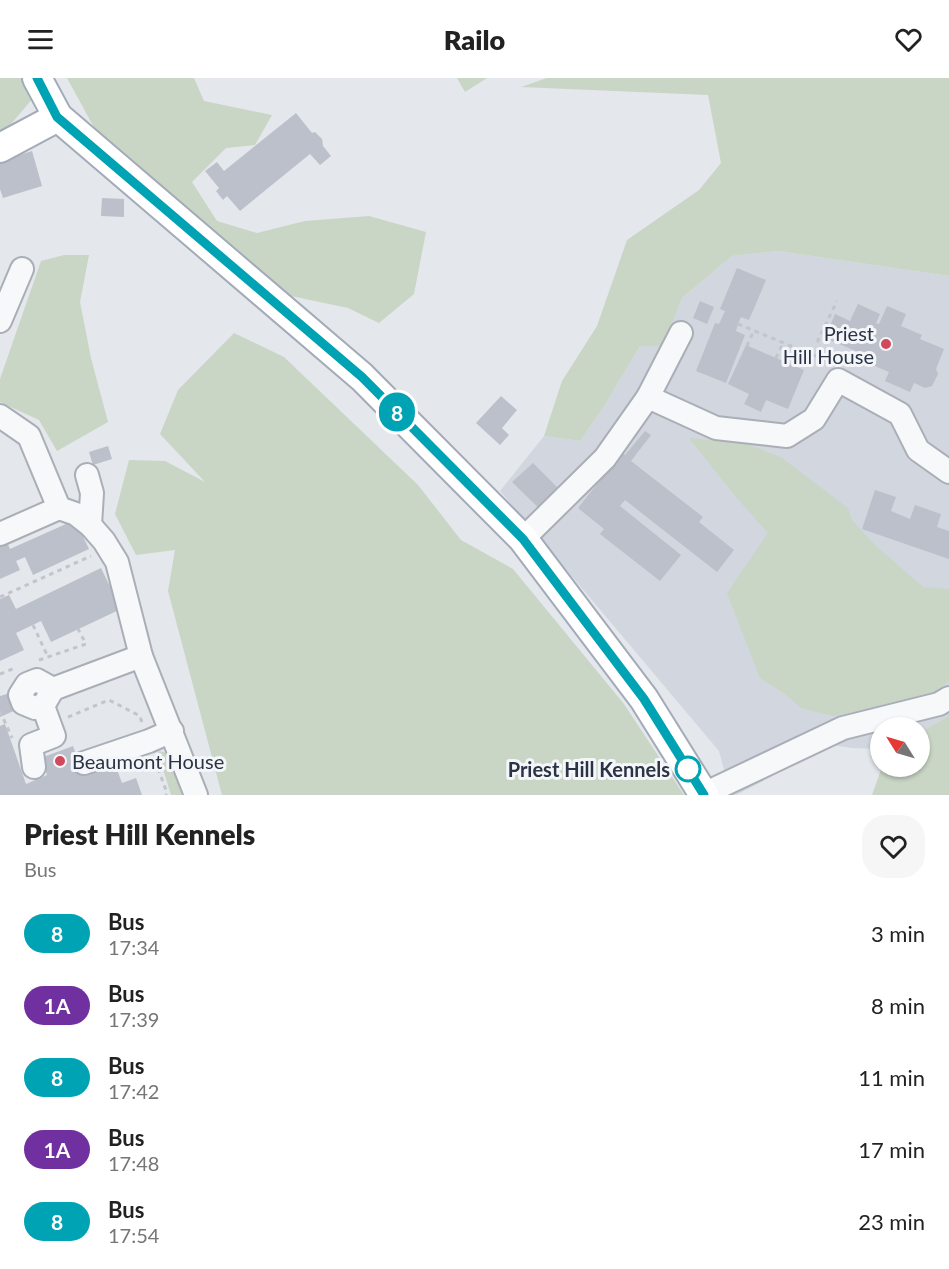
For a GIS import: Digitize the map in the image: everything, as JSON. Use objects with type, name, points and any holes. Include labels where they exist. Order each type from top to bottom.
[{"type":"main road","points":[[37,78],[57,117],[362,377],[523,539],[644,699],[704,794]]},
{"type":"main road","points":[[0,148],[57,117]]},
{"type":"lane","points":[[0,321],[22,268]]},
{"type":"lane","points":[[523,539],[604,458],[648,397],[681,333]]},
{"type":"lane","points":[[648,397],[716,428],[787,436],[814,419],[838,380],[900,414],[918,450],[949,472]]},
{"type":"lane","points":[[0,416],[29,436],[59,508]]},
{"type":"lane","points":[[87,475],[92,493],[90,525]]},
{"type":"lane","points":[[0,534],[59,508],[76,514],[90,525],[109,548],[117,562],[141,656],[196,795]]},
{"type":"lane","points":[[34,767],[31,745],[54,736],[48,706],[141,656]]},
{"type":"lane","points":[[704,794],[843,728],[939,704],[949,698]]},
{"type":"lane","points":[[84,762],[172,731]]},
{"type":"path","points":[[837,301],[818,340],[818,347],[838,380]]},
{"type":"path","points":[[738,324],[825,360]]},
{"type":"path","points":[[747,346],[754,330]]},
{"type":"path","points":[[776,358],[783,343]]},
{"type":"path","points":[[0,597],[109,548]]},
{"type":"path","points":[[33,625],[48,657]]},
{"type":"path","points":[[38,660],[86,644],[78,629]]},
{"type":"path","points":[[0,674],[19,667]]},
{"type":"path","points":[[48,706],[109,700],[140,717],[166,795]]},
{"type":"path","points":[[0,711],[13,740]]},
{"type":"shaded area","points":[[778,251],[949,276],[949,716],[930,726],[930,717],[870,717],[870,749],[832,745],[736,795],[731,795],[719,751],[500,491],[544,436],[580,441],[603,408],[640,346],[663,345],[682,298],[732,256]]},
{"type":"green space","points":[[0,78],[26,78],[34,97],[0,137]]},
{"type":"green space","points":[[67,78],[194,78],[204,101],[272,115],[255,145],[226,148],[192,182],[217,221],[257,233],[305,221],[369,216],[426,232],[414,294],[379,323],[348,308],[291,296],[235,253],[96,131]]},
{"type":"green space","points":[[457,78],[487,78],[465,92]]},
{"type":"green space","points":[[547,78],[949,78],[949,276],[778,251],[732,256],[682,298],[663,346],[640,346],[603,408],[580,441],[544,436],[562,381],[597,326],[627,240],[699,190],[721,163],[708,95],[521,87]]},
{"type":"green space","points":[[64,255],[89,255],[80,302],[91,358],[108,422],[57,451],[39,420],[0,402],[0,379],[41,261]]},
{"type":"green space","points":[[234,333],[284,357],[418,485],[461,540],[513,569],[624,704],[684,795],[222,795],[168,591],[175,550],[136,555],[115,514],[129,460],[165,461],[205,482],[160,434],[178,390]]},
{"type":"green space","points":[[689,438],[748,444],[782,458],[848,508],[852,520],[876,546],[923,587],[949,589],[949,681],[926,698],[833,716],[801,708],[785,694],[760,678],[727,593],[768,533]]},
{"type":"green space","points":[[949,716],[949,795],[872,795],[878,777],[930,777],[930,726]]},
{"type":"green space","points":[[159,751],[172,754],[185,795],[171,795]]},
{"type":"building","points":[[296,113],[312,133],[315,132],[322,139],[323,146],[331,156],[320,165],[310,154],[240,211],[227,196],[223,200],[216,191],[219,188],[205,171],[217,162],[224,171]]},
{"type":"building","points":[[32,151],[42,186],[3,198],[0,189],[0,161]]},
{"type":"building","points":[[102,198],[124,199],[124,217],[101,216]]},
{"type":"building","points":[[737,268],[766,280],[749,320],[741,317],[738,324],[736,331],[745,335],[726,383],[696,371],[715,323],[719,324],[725,311],[720,309]]},
{"type":"building","points":[[700,301],[714,307],[707,324],[693,318]]},
{"type":"building","name":"Priest Hill House","points":[[858,304],[880,314],[876,323],[879,324],[887,306],[906,314],[901,326],[922,335],[920,339],[944,349],[936,369],[938,374],[932,386],[925,388],[914,383],[910,392],[885,381],[889,372],[875,366],[877,360],[825,338],[835,314],[850,321]]},
{"type":"building","points":[[746,345],[804,370],[788,409],[766,400],[761,412],[744,404],[749,394],[728,384]]},
{"type":"building","points":[[501,396],[517,410],[502,428],[509,435],[500,445],[476,423]]},
{"type":"building","points":[[645,431],[651,435],[631,461],[703,517],[699,522],[734,550],[717,572],[625,500],[620,506],[681,555],[660,581],[600,534],[604,529],[578,508],[622,453],[625,455]]},
{"type":"building","points":[[108,446],[112,459],[93,465],[89,452]]},
{"type":"building","points":[[533,463],[562,492],[542,511],[512,482]]},
{"type":"building","points":[[875,490],[896,497],[891,511],[910,519],[915,505],[941,514],[937,527],[949,531],[949,559],[862,529]]},
{"type":"building","points":[[75,520],[89,549],[33,575],[25,557],[16,561],[20,570],[0,579],[0,539],[5,537],[10,549]]},
{"type":"building","points":[[101,568],[121,609],[51,642],[41,621],[16,633],[24,650],[0,661],[0,599],[9,595],[16,609]]},
{"type":"building","points":[[10,693],[16,710],[0,717],[0,696]]},
{"type":"building","name":"Beaumont House","points":[[5,724],[26,784],[47,775],[41,758],[73,746],[81,768],[112,756],[122,783],[136,778],[142,795],[0,795],[0,726]]},
{"type":"bus line","name":"8","points":[[37,78],[57,117],[362,377],[523,539],[644,699],[704,795]]},
{"type":"place","name":"Priest Hill House","points":[[886,344]]},
{"type":"place","name":"Beaumont House","points":[[60,761]]},
{"type":"place","name":"Priest Hill Kennels","points":[[688,769]]}]
